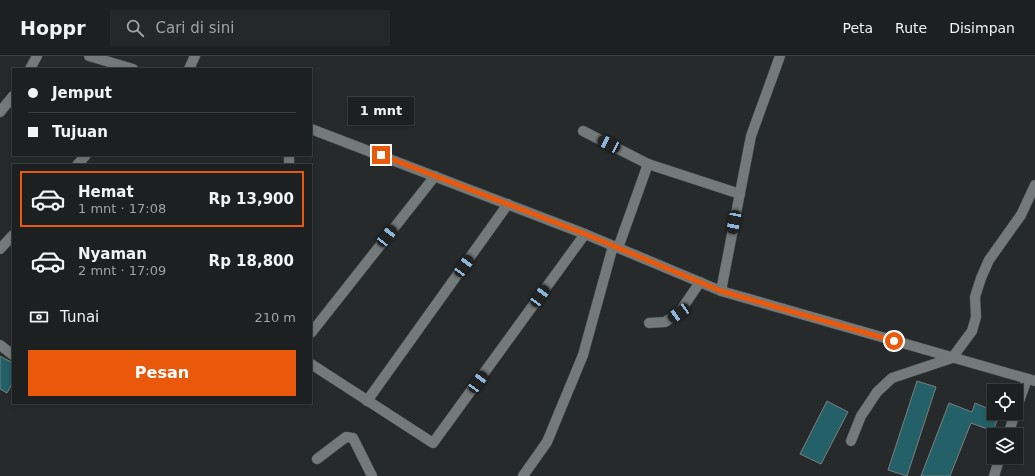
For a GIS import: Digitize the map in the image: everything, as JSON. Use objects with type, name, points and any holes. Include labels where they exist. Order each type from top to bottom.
[{"type":"street","points":[[31,68],[37,56]]},
{"type":"street","points":[[89,56],[130,68]]},
{"type":"street","points":[[189,68],[195,56]]},
{"type":"street","points":[[721,291],[751,136],[780,56]]},
{"type":"street","points":[[0,112],[12,97]]},
{"type":"street","points":[[312,129],[585,234],[721,291],[1031,380],[1023,396]]},
{"type":"street","points":[[583,131],[648,164],[740,194]]},
{"type":"street","points":[[78,164],[85,156]]},
{"type":"street","points":[[523,476],[547,442],[582,355],[615,247],[648,164]]},
{"type":"street","points":[[312,332],[435,176]]},
{"type":"street","points":[[851,441],[861,416],[877,392],[892,378],[952,358],[972,331],[976,317],[975,296],[989,260],[1021,215],[1035,185]]},
{"type":"street","points":[[367,401],[508,204]]},
{"type":"street","points":[[312,365],[433,443],[585,234]]},
{"type":"street","points":[[0,249],[12,236]]},
{"type":"street","points":[[649,323],[666,322],[679,313],[700,282]]},
{"type":"street","points":[[0,345],[12,354]]},
{"type":"street","points":[[316,459],[346,437],[353,438],[372,476]]},
{"type":"street","points":[[994,476],[998,464]]},
{"type":"building","points":[[0,356],[12,362],[12,384],[7,393],[0,389]]},
{"type":"building","points":[[917,381],[936,387],[907,476],[888,470]]},
{"type":"building","points":[[827,401],[848,412],[821,464],[800,454]]},
{"type":"building","points":[[949,403],[972,412],[975,403],[987,408],[987,420],[997,420],[994,428],[987,429],[971,423],[950,476],[921,476]]},
{"type":"route","points":[[381,155],[585,234],[721,291],[894,341]]}]
